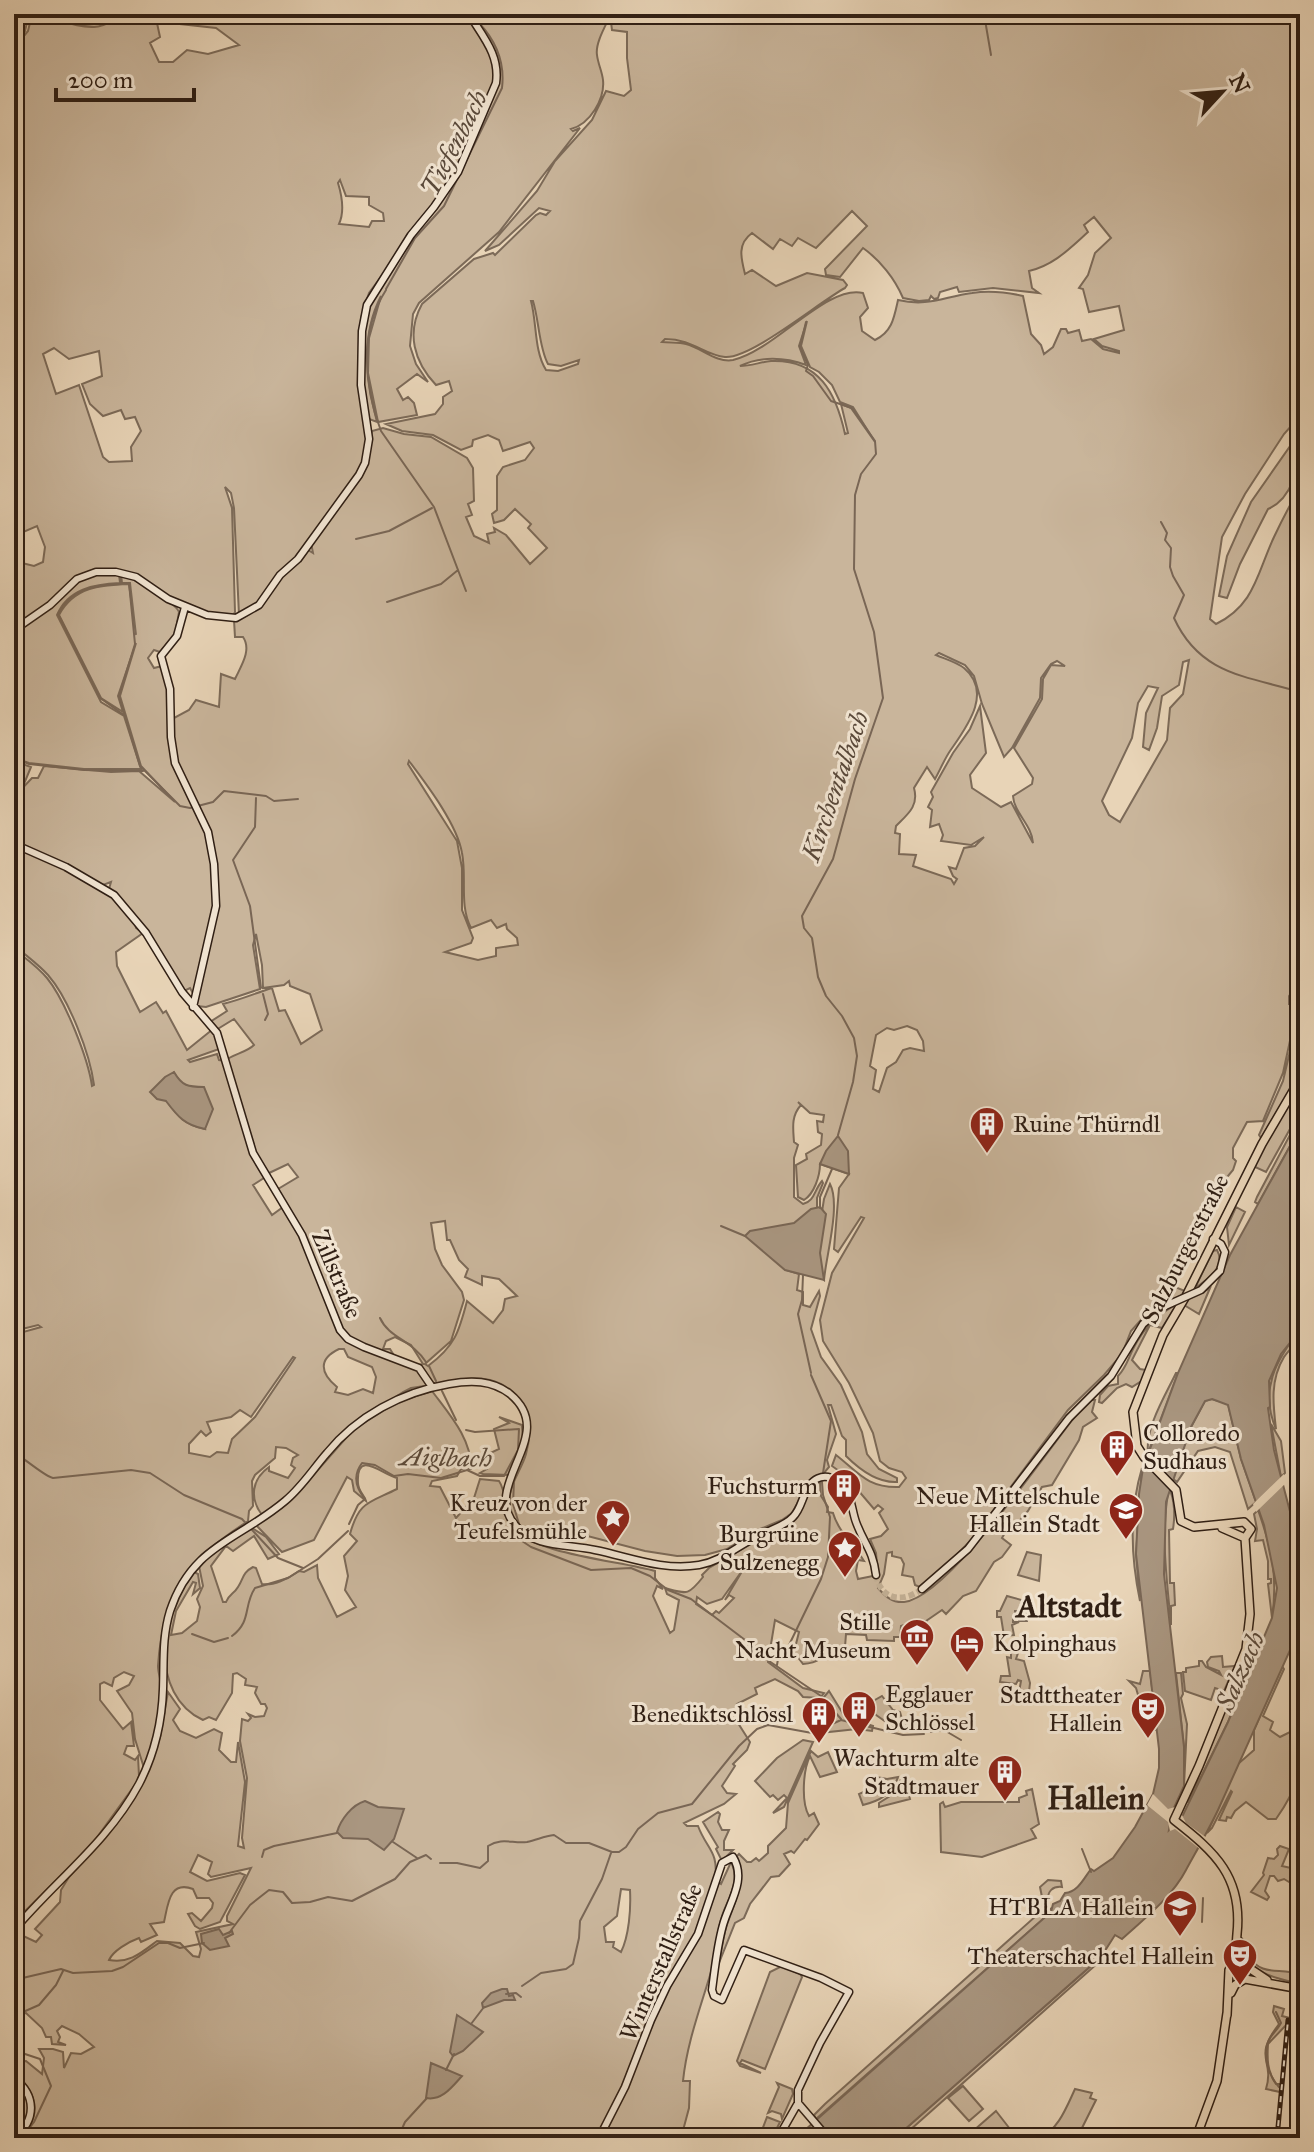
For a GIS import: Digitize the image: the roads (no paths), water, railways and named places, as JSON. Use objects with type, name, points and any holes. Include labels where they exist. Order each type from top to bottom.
[{"type":"main road","name":"Salzburgerstraße","points":[[1237,1529],[1194,1527],[1181,1521],[1178,1495],[1137,1446],[1132,1421],[1135,1405],[1163,1335],[1186,1296],[1262,1144],[1300,1079]]},
{"type":"main road","points":[[1196,2138],[1217,2081],[1231,1993],[1241,1980],[1245,1966],[1235,1892],[1218,1859],[1205,1844],[1176,1821],[1246,1649],[1250,1614],[1245,1538],[1237,1529],[1242,1522],[1249,1524],[1251,1532],[1245,1538]]},
{"type":"main road","points":[[1227,2015],[1229,1970],[1233,1964],[1238,1927]]},
{"type":"main road","points":[[1233,1964],[1245,1966],[1276,1983]]},
{"type":"main road","points":[[1230,1976],[1300,1989]]},
{"type":"street","points":[[14,630],[50,605],[77,579],[96,572],[116,572],[136,577],[185,607],[207,615],[229,618],[252,611],[280,575],[298,559],[365,463],[369,439],[361,385],[365,313],[372,293],[458,172],[495,88],[494,55],[471,17]]},
{"type":"street","points":[[185,607],[177,636],[161,656],[170,689],[175,763],[210,840],[216,899],[195,1009]]},
{"type":"street","name":"Zillstraße","points":[[14,844],[66,867],[114,895],[148,936],[195,1009],[211,1025],[221,1042],[248,1138],[266,1178],[302,1235],[318,1280],[343,1334],[364,1347],[420,1369],[432,1387]]},
{"type":"street","points":[[922,1589],[968,1549],[1076,1410],[1111,1376],[1143,1324],[1163,1307],[1211,1281],[1224,1262],[1223,1248],[1213,1239]]},
{"type":"street","points":[[14,1930],[99,1840],[137,1789],[159,1729],[163,1702],[164,1636],[176,1596],[201,1559],[225,1539],[254,1523],[291,1496],[338,1441],[360,1422],[393,1402],[432,1387],[473,1381],[493,1384],[519,1404],[526,1418],[527,1437],[506,1494],[506,1506],[519,1530],[546,1543],[597,1550],[658,1566],[686,1567],[710,1563],[792,1519],[809,1486],[816,1479],[827,1477],[842,1484],[849,1494],[857,1523],[873,1555],[876,1575]]},
{"type":"street","name":"Winterstallstraße","points":[[599,2138],[625,2087],[667,1986],[698,1934],[722,1863],[733,1857],[737,1866],[736,1893],[723,1923],[712,1990],[714,1996],[722,2000],[744,1950],[821,1978],[849,1992],[798,2090],[798,2103]]},
{"type":"street","points":[[14,2078],[26,2089],[32,2107],[29,2120],[14,2138]]},
{"type":"street","points":[[778,2138],[798,2103],[828,2138]]},
{"type":"waterway","name":"Tiefenbach","points":[[462,14],[473,23]]},
{"type":"waterway","points":[[984,14],[991,55]]},
{"type":"waterway","name":"Tiefenbach","points":[[386,289],[415,238],[444,206],[502,88],[498,53],[479,23]]},
{"type":"waterway","points":[[386,290],[377,306],[368,341],[368,378],[375,414],[381,431],[434,507],[466,591]]},
{"type":"waterway","name":"Kirchentalbach","points":[[806,322],[800,347],[808,365],[806,371],[831,401],[852,408],[875,441],[876,454],[861,474],[855,495],[854,569],[874,632],[883,698],[855,779],[833,859],[802,916],[804,928],[812,938],[818,977],[826,996],[854,1038],[857,1056],[838,1135]]},
{"type":"waterway","points":[[356,539],[389,531],[432,508]]},
{"type":"waterway","points":[[1161,522],[1167,533],[1165,540],[1171,548],[1170,567],[1184,595],[1174,618],[1185,637],[1197,651],[1227,670],[1300,692]]},
{"type":"waterway","points":[[387,602],[441,584],[458,570]]},
{"type":"waterway","points":[[120,575],[121,583],[129,583],[135,644],[119,696],[140,766],[180,806],[190,808],[213,802],[224,791],[266,796],[274,801],[298,799]]},
{"type":"waterway","points":[[120,584],[84,590],[69,599],[58,614],[100,698],[124,715]]},
{"type":"waterway","points":[[14,758],[29,764],[84,770],[143,771]]},
{"type":"waterway","points":[[256,798],[255,827],[233,860],[250,906],[261,988]]},
{"type":"waterway","points":[[263,994],[268,1014],[265,1020]]},
{"type":"waterway","name":"Kirchentalbach","points":[[820,1208],[820,1197],[832,1169]]},
{"type":"waterway","points":[[721,1226],[745,1236]]},
{"type":"waterway","name":"Kirchentalbach","points":[[803,1275],[798,1314],[811,1373]]},
{"type":"waterway","points":[[380,1318],[389,1330],[426,1362]]},
{"type":"waterway","points":[[429,1366],[436,1381]]},
{"type":"waterway","name":"Kirchentalbach","points":[[811,1375],[831,1421],[823,1473]]},
{"type":"waterway","points":[[442,1391],[456,1420]]},
{"type":"waterway","name":"Aiglbach","points":[[349,1524],[358,1505],[365,1499],[356,1482],[362,1463],[375,1465],[394,1476],[408,1474],[441,1478],[467,1470],[480,1476],[504,1476],[518,1450],[519,1429],[466,1430]]},
{"type":"waterway","points":[[14,1453],[53,1478],[131,1470],[150,1473],[184,1495],[242,1519],[278,1558],[303,1568]]},
{"type":"waterway","points":[[514,1481],[513,1504],[519,1524]]},
{"type":"waterway","name":"Kirchentalbach","points":[[789,1645],[821,1579],[828,1557],[830,1517],[822,1482]]},
{"type":"waterway","name":"Aiglbach","points":[[232,1636],[245,1619],[255,1588],[288,1578],[318,1559],[348,1531]]},
{"type":"waterway","points":[[520,1534],[522,1541],[531,1547],[591,1570],[631,1568],[650,1576],[668,1590],[691,1599],[769,1661],[821,1696],[841,1719]]},
{"type":"waterway","name":"Aiglbach","points":[[192,1634],[214,1642],[228,1638]]},
{"type":"waterway","name":"Kirchentalbach","points":[[777,1665],[778,1659],[788,1648]]},
{"type":"waterway","points":[[440,1863],[480,1868],[488,1861],[488,1846],[493,1843],[527,1842],[554,1835],[566,1843],[589,1843],[619,1852],[638,1829],[658,1813],[692,1804],[739,1746],[757,1729],[768,1725],[812,1733],[841,1720],[903,1735],[924,1734]]},
{"type":"waterway","points":[[931,1732],[944,1730],[961,1740]]},
{"type":"waterway","points":[[262,1857],[264,1850],[274,1846],[337,1833]]},
{"type":"waterway","points":[[393,1842],[417,1858]]},
{"type":"waterway","points":[[1082,1849],[1091,1872]]},
{"type":"waterway","points":[[522,1986],[541,1973],[566,1969],[573,1964],[580,1921],[602,1879],[611,1853]]},
{"type":"waterway","points":[[229,1933],[250,1905],[269,1890],[283,1892],[292,1903],[328,1897],[352,1901],[395,1879],[410,1862],[426,1855],[431,1859]]},
{"type":"waterway","points":[[1202,1922],[1203,1898]]},
{"type":"waterway","points":[[14,1980],[61,1969],[73,1973],[112,1971],[159,1943],[180,1948],[204,1943]]},
{"type":"waterway","points":[[14,2016],[39,2005],[63,1971]]},
{"type":"waterway","points":[[506,1994],[516,1993],[521,1997]]},
{"type":"waterway","points":[[471,2024],[484,2007]]},
{"type":"waterway","points":[[1276,2012],[1281,2023],[1267,2044],[1266,2057],[1269,2070],[1279,2087]]},
{"type":"waterway","points":[[22,2014],[16,2051],[40,2059],[51,2086],[34,2122],[22,2138]]},
{"type":"waterway","points":[[446,2070],[454,2054]]},
{"type":"waterway","points":[[398,2138],[405,2122],[427,2098]]},
{"type":"tunnel","points":[[876,1575],[883,1590],[894,1597],[908,1596],[922,1589]]},
{"type":"railway","points":[[1277,2138],[1288,2020]]},
{"type":"place","name":"Ruine Thürndl","points":[[987,1155]]},
{"type":"place","name":"Colloredo Sudhaus","points":[[1117,1478]]},
{"type":"place","name":"Fuchsturm","points":[[844,1517]]},
{"type":"place","name":"Neue Mittelschule Hallein Stadt","points":[[1126,1541]]},
{"type":"place","name":"Kreuz von der Teufelsmühle","points":[[613,1548]]},
{"type":"place","name":"Burgruine Sulzenegg","points":[[845,1579]]},
{"type":"place","name":"Stille Nacht Museum","points":[[917,1667]]},
{"type":"place","name":"Kolpinghaus","points":[[967,1674]]},
{"type":"place","name":"Egglauer Schlössel","points":[[859,1739]]},
{"type":"place","name":"Stadttheater Hallein","points":[[1148,1740]]},
{"type":"place","name":"Benediktschlössl","points":[[819,1745]]},
{"type":"place","name":"Wachturm alte Stadtmauer","points":[[1005,1803]]},
{"type":"place","name":"HTBLA Hallein","points":[[1180,1938]]},
{"type":"place","name":"Theaterschachtel Hallein","points":[[1240,1987]]},
{"type":"district","name":"Altstadt","points":[[1069,1606]]},
{"type":"district","name":"Hallein","points":[[1096,1798]]},
{"type":"water label","name":"Salzach","points":[[1240,1671]]}]
